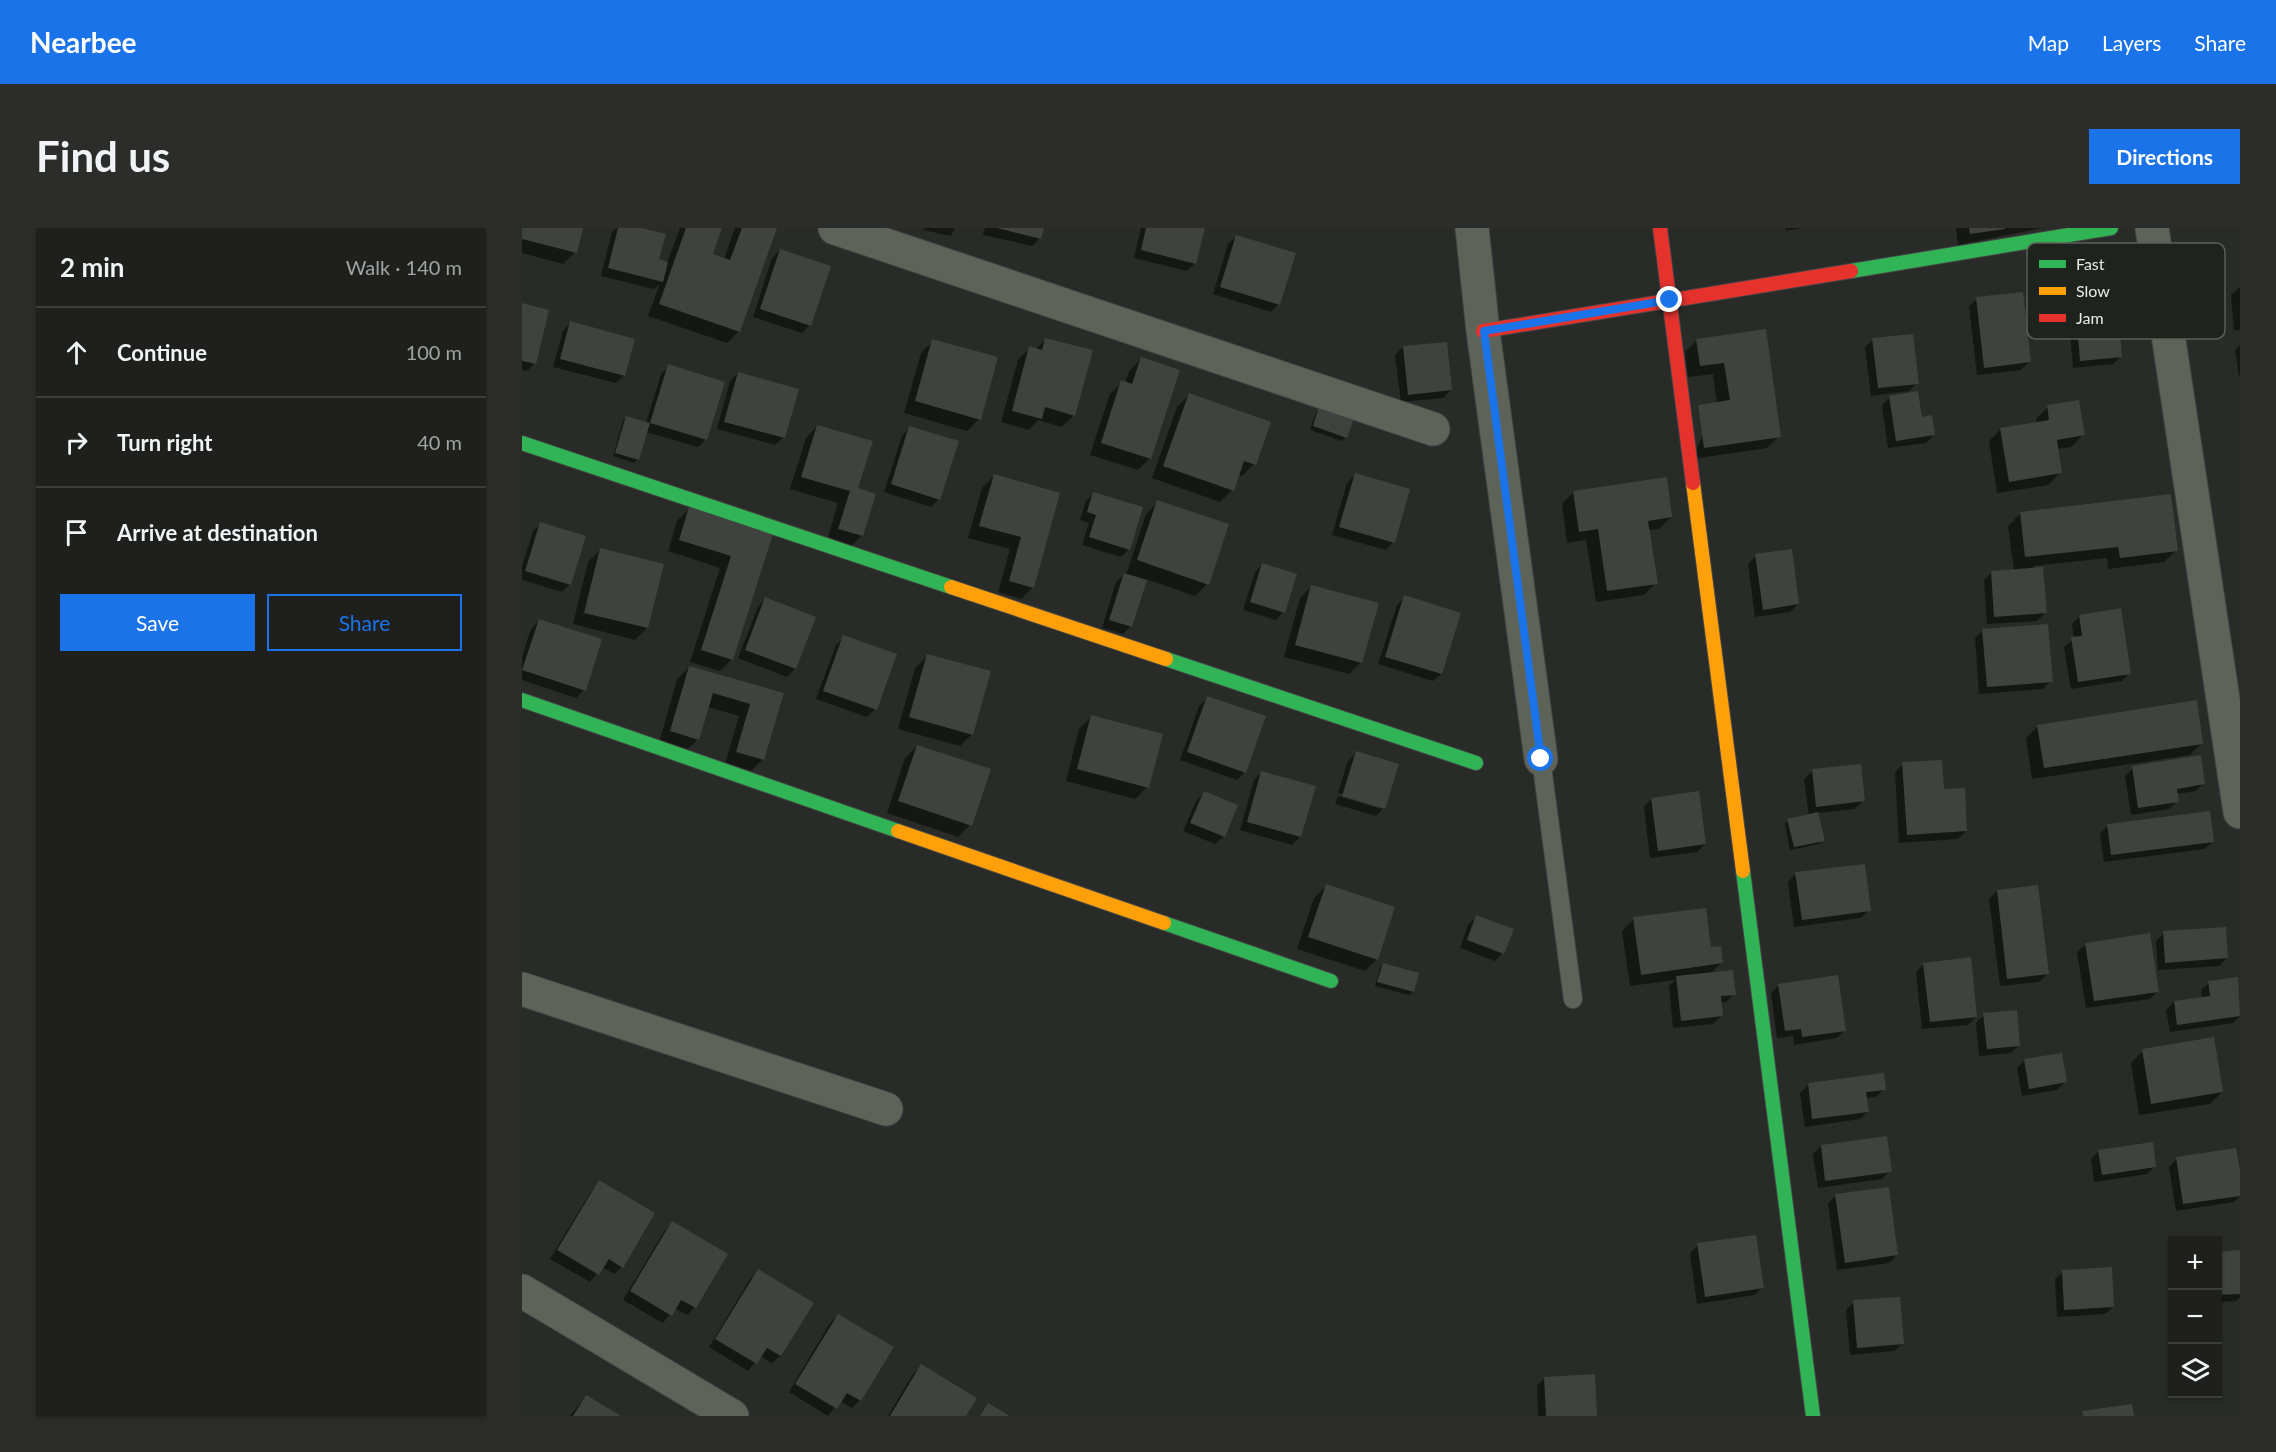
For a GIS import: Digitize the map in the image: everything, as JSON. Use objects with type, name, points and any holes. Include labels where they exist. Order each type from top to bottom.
[{"type":"street","points":[[835,228],[1433,429]]},
{"type":"street","points":[[1472,228],[1541,759]]},
{"type":"street","points":[[1660,228],[1813,1416]]},
{"type":"street","points":[[1484,331],[2111,228]]},
{"type":"street","points":[[2152,228],[2154,243]]},
{"type":"street","points":[[2169,339],[2240,812]]},
{"type":"street","points":[[522,443],[1476,763]]},
{"type":"street","points":[[522,700],[1331,981]]},
{"type":"street","points":[[522,989],[886,1109]]},
{"type":"street","points":[[522,1291],[732,1416]]},
{"type":"lane","points":[[1541,759],[1573,999]]},
{"type":"building","points":[[522,228],[583,228],[577,253],[522,239]]},
{"type":"building","points":[[618,228],[642,228],[666,234],[659,259],[668,262],[663,282],[608,268]]},
{"type":"building","points":[[686,228],[722,228],[713,254],[730,260],[742,228],[777,228],[740,332],[659,304]]},
{"type":"building","points":[[997,228],[1044,228],[1041,239]]},
{"type":"building","points":[[1146,228],[1205,228],[1196,264],[1141,250]]},
{"type":"building","points":[[1969,228],[2005,228],[2005,229],[1970,234]]},
{"type":"building","points":[[1236,235],[1296,253],[1280,305],[1220,287]]},
{"type":"building","points":[[780,249],[831,266],[811,326],[760,309]]},
{"type":"building","points":[[2023,292],[2031,362],[1984,368],[1976,297]]},
{"type":"building","points":[[522,303],[549,310],[536,364],[522,361]]},
{"type":"building","points":[[570,321],[635,339],[625,376],[560,359]]},
{"type":"building","points":[[1766,329],[1781,437],[1704,448],[1698,405],[1730,400],[1724,363],[1700,366],[1696,339]]},
{"type":"building","points":[[1913,334],[1919,384],[1878,388],[1872,338]]},
{"type":"building","points":[[1045,338],[1093,350],[1075,416],[1045,407],[1042,419],[1012,411],[1029,346],[1042,350]]},
{"type":"building","points":[[932,339],[998,357],[981,420],[915,401]]},
{"type":"building","points":[[2078,339],[2121,339],[2122,357],[2080,361]]},
{"type":"building","points":[[1447,342],[1452,390],[1408,395],[1403,346]]},
{"type":"building","points":[[1141,357],[1180,370],[1151,459],[1101,443],[1121,380],[1132,384]]},
{"type":"building","points":[[668,364],[725,382],[707,440],[650,423]]},
{"type":"building","points":[[738,372],[799,389],[785,438],[724,422]]},
{"type":"building","points":[[1918,391],[1922,417],[1932,415],[1935,435],[1896,441],[1889,396]]},
{"type":"building","points":[[1189,393],[1271,422],[1256,465],[1244,461],[1234,491],[1163,466]]},
{"type":"building","points":[[2079,400],[2085,435],[2057,440],[2062,473],[2009,482],[2000,428],[2049,420],[2047,405]]},
{"type":"building","points":[[1319,406],[1354,418],[1347,438],[1313,426]]},
{"type":"building","points":[[626,416],[650,423],[639,460],[615,453]]},
{"type":"building","points":[[817,425],[873,441],[858,488],[876,494],[863,536],[838,529],[850,491],[801,477]]},
{"type":"building","points":[[909,426],[959,441],[940,500],[891,484]]},
{"type":"building","points":[[1355,473],[1410,489],[1395,543],[1339,527]]},
{"type":"building","points":[[994,474],[1060,493],[1034,588],[1009,581],[1021,537],[979,526]]},
{"type":"building","points":[[1667,477],[1672,517],[1648,521],[1658,584],[1607,591],[1598,529],[1579,532],[1573,491]]},
{"type":"building","points":[[1093,492],[1143,507],[1130,550],[1089,537],[1096,515],[1087,512]]},
{"type":"building","points":[[2171,494],[2178,551],[2120,558],[2118,547],[2025,557],[2020,512]]},
{"type":"building","points":[[1157,500],[1229,524],[1209,585],[1137,560]]},
{"type":"building","points":[[689,507],[773,534],[733,660],[701,650],[731,556],[679,540]]},
{"type":"building","points":[[540,522],[586,536],[571,585],[525,571]]},
{"type":"building","points":[[600,548],[664,564],[648,628],[584,613]]},
{"type":"building","points":[[1792,549],[1799,604],[1763,610],[1755,554]]},
{"type":"building","points":[[1262,563],[1297,574],[1285,613],[1250,602]]},
{"type":"building","points":[[2043,567],[2047,613],[1994,617],[1991,571]]},
{"type":"building","points":[[1124,573],[1147,580],[1132,627],[1109,620]]},
{"type":"building","points":[[1311,585],[1379,603],[1362,663],[1295,645]]},
{"type":"building","points":[[1404,595],[1461,613],[1442,674],[1385,657]]},
{"type":"building","points":[[765,597],[816,617],[796,669],[745,650]]},
{"type":"building","points":[[2121,608],[2131,674],[2078,682],[2071,637],[2082,636],[2079,615]]},
{"type":"building","points":[[539,619],[602,639],[586,691],[522,670]]},
{"type":"building","points":[[2048,624],[2053,682],[1987,687],[1982,629]]},
{"type":"building","points":[[843,635],[897,654],[877,710],[823,691]]},
{"type":"building","points":[[927,654],[991,671],[973,735],[909,717]]},
{"type":"building","points":[[689,666],[784,693],[764,760],[736,752],[750,704],[713,693],[699,740],[670,731]]},
{"type":"building","points":[[1207,696],[1266,716],[1246,773],[1187,752]]},
{"type":"building","points":[[2197,700],[2203,744],[2044,768],[2037,725]]},
{"type":"building","points":[[1091,715],[1163,734],[1149,788],[1077,769]]},
{"type":"building","points":[[917,745],[991,769],[972,826],[898,801]]},
{"type":"building","points":[[1356,751],[1399,764],[1385,809],[1342,796]]},
{"type":"building","points":[[2201,755],[2205,784],[2177,789],[2179,802],[2138,808],[2132,766]]},
{"type":"building","points":[[1942,760],[1944,789],[1965,788],[1967,831],[1907,835],[1902,762]]},
{"type":"building","points":[[1861,764],[1865,801],[1816,807],[1812,769]]},
{"type":"building","points":[[1261,771],[1316,786],[1301,837],[1247,822]]},
{"type":"building","points":[[1204,791],[1238,805],[1225,837],[1190,823]]},
{"type":"building","points":[[1699,791],[1706,844],[1658,851],[1651,798]]},
{"type":"building","points":[[2210,811],[2214,842],[2111,855],[2107,824]]},
{"type":"building","points":[[1818,812],[1825,841],[1794,847],[1787,819]]},
{"type":"building","points":[[1865,864],[1871,911],[1802,920],[1795,872]]},
{"type":"building","points":[[1326,884],[1395,907],[1378,960],[1308,937]]},
{"type":"building","points":[[2038,885],[2049,974],[2007,979],[1997,890]]},
{"type":"building","points":[[1706,908],[1711,947],[1721,946],[1723,963],[1641,975],[1633,917]]},
{"type":"building","points":[[1476,915],[1514,929],[1504,954],[1467,940]]},
{"type":"building","points":[[2226,927],[2228,958],[2165,963],[2163,931]]},
{"type":"building","points":[[2150,933],[2159,992],[2094,1001],[2085,943]]},
{"type":"building","points":[[1971,957],[1977,1017],[1930,1022],[1923,963]]},
{"type":"building","points":[[1383,963],[1419,973],[1414,992],[1377,982]]},
{"type":"building","points":[[1733,970],[1736,995],[1721,996],[1723,1016],[1681,1021],[1676,976]]},
{"type":"building","points":[[1838,975],[1846,1031],[1802,1037],[1801,1029],[1785,1031],[1778,984]]},
{"type":"building","points":[[2238,977],[2240,1016],[2177,1025],[2174,1001],[2210,996],[2208,981]]},
{"type":"building","points":[[2017,1010],[2020,1046],[1987,1049],[1983,1013]]},
{"type":"building","points":[[2214,1037],[2223,1092],[2151,1104],[2142,1049]]},
{"type":"building","points":[[2062,1053],[2067,1082],[2029,1089],[2024,1059]]},
{"type":"building","points":[[1884,1073],[1886,1090],[1866,1092],[1869,1112],[1812,1119],[1808,1083]]},
{"type":"building","points":[[1887,1136],[1892,1172],[1825,1181],[1821,1145]]},
{"type":"building","points":[[2153,1142],[2156,1167],[2102,1175],[2098,1150]]},
{"type":"building","points":[[2236,1148],[2240,1171],[2240,1196],[2183,1204],[2176,1157]]},
{"type":"building","points":[[599,1180],[655,1213],[623,1268],[609,1259],[599,1275],[557,1250]]},
{"type":"building","points":[[1889,1187],[1898,1255],[1845,1263],[1835,1194]]},
{"type":"building","points":[[672,1221],[728,1254],[696,1308],[681,1300],[672,1316],[630,1291]]},
{"type":"building","points":[[1756,1235],[1764,1288],[1705,1297],[1697,1243]]},
{"type":"building","points":[[2240,1250],[2240,1294],[2222,1295],[2222,1252]]},
{"type":"building","points":[[2112,1267],[2114,1307],[2064,1310],[2062,1270]]},
{"type":"building","points":[[758,1269],[814,1303],[781,1356],[767,1348],[757,1364],[715,1339]]},
{"type":"building","points":[[1900,1297],[1904,1344],[1857,1348],[1853,1300]]},
{"type":"building","points":[[838,1314],[894,1347],[861,1401],[847,1393],[837,1409],[795,1384]]},
{"type":"building","points":[[921,1364],[977,1398],[966,1416],[890,1416]]},
{"type":"building","points":[[1595,1374],[1597,1416],[1546,1416],[1544,1377]]},
{"type":"building","points":[[586,1395],[621,1416],[573,1416]]},
{"type":"building","points":[[988,1403],[1010,1416],[980,1416]]},
{"type":"building","points":[[2132,1404],[2134,1416],[2083,1416],[2082,1411]]},
{"type":"traffic: fast","points":[[1851,271],[2111,228]]},
{"type":"traffic: fast","points":[[522,443],[951,587]]},
{"type":"traffic: fast","points":[[1166,659],[1476,763]]},
{"type":"traffic: fast","points":[[522,700],[898,831]]},
{"type":"traffic: fast","points":[[1743,871],[1813,1416]]},
{"type":"traffic: fast","points":[[1164,923],[1331,981]]},
{"type":"traffic: slow","points":[[1693,483],[1743,871]]},
{"type":"traffic: slow","points":[[951,587],[1166,659]]},
{"type":"traffic: slow","points":[[898,831],[1164,923]]},
{"type":"traffic: jam","points":[[1660,228],[1693,483]]},
{"type":"traffic: jam","points":[[1483,331],[1851,271]]},
{"type":"route","points":[[1541,759],[1484,331],[1670,300]]}]
